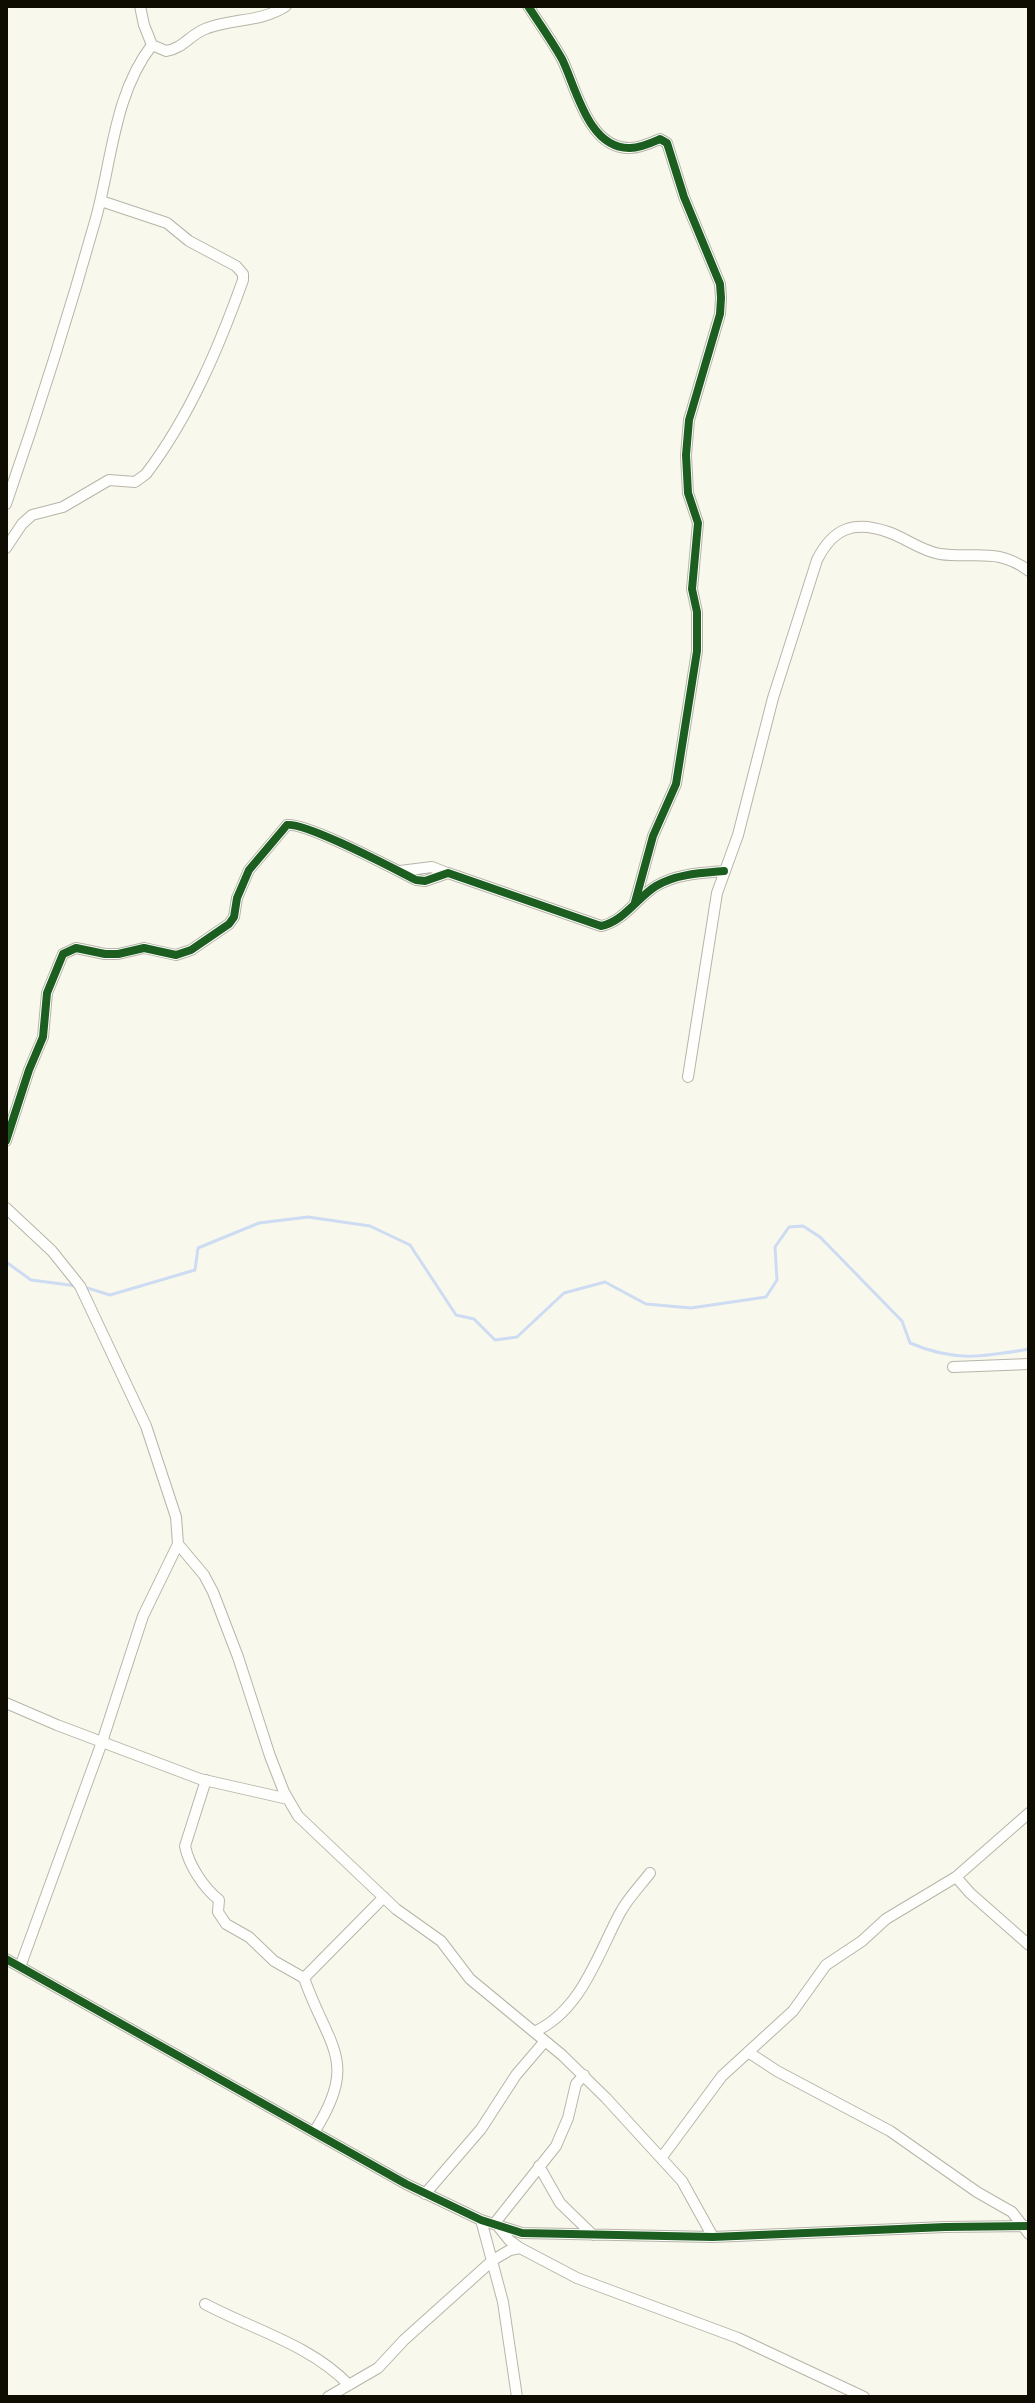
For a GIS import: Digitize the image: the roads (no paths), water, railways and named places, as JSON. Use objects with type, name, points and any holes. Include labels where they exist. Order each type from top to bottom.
[{"type":"street","points":[[140,6],[152,45],[166,51],[172,51],[200,31],[217,24],[259,18],[286,6]]},
{"type":"street","points":[[528,6],[561,57],[586,116],[607,141],[631,148],[660,139],[667,143],[684,197],[720,284],[720,314],[689,420],[686,455],[688,493],[698,523],[692,589],[697,612],[697,651],[676,784],[653,836],[635,902]]},
{"type":"street","points":[[6,504],[56,354],[101,201],[128,84],[152,45]]},
{"type":"street","points":[[6,548],[32,515],[63,507],[109,480],[135,482],[146,474],[203,380],[222,339],[243,280],[242,272],[236,266],[189,241],[167,223],[101,201]]},
{"type":"street","points":[[688,1077],[717,893],[738,835],[773,698],[824,545],[834,534],[853,527],[887,531],[927,551],[991,554],[1011,559],[1029,571]]},
{"type":"street","points":[[6,1141],[43,1037],[47,993],[63,954],[70,949],[118,954],[144,948],[176,955],[191,950],[229,924],[249,870],[287,825],[292,824],[421,881],[448,873],[601,926],[616,920],[635,902],[671,879],[724,871]]},
{"type":"street","points":[[6,1208],[68,1268],[80,1286],[146,1426],[176,1517],[178,1544],[143,1616],[102,1742],[20,1967]]},
{"type":"street","points":[[953,1367],[1029,1364]]},
{"type":"street","points":[[178,1544],[204,1575],[213,1592],[270,1756],[298,1816],[396,1909],[431,1932],[470,1979],[584,2075],[662,2157],[695,2201],[713,2237]]},
{"type":"street","points":[[6,1703],[206,1780],[288,1799]]},
{"type":"street","points":[[206,1780],[185,1846],[187,1854],[206,1889],[219,1900],[218,1912],[222,1920],[249,1937],[274,1961],[304,1978],[315,2010],[332,2042],[338,2065],[338,2084],[330,2108],[314,2132]]},
{"type":"street","points":[[662,2157],[721,2078],[793,2011],[826,1965],[862,1941],[886,1919],[956,1877],[1029,1813]]},
{"type":"street","points":[[534,2032],[565,2011],[596,1962],[621,1910],[650,1873]]},
{"type":"street","points":[[956,1877],[1029,1945]]},
{"type":"street","points":[[304,1978],[384,1897]]},
{"type":"street","points":[[6,1959],[425,2194],[481,2220],[522,2233],[713,2237],[945,2227],[1028,2229]]},
{"type":"street","points":[[425,2194],[481,2129],[516,2075],[545,2041]]},
{"type":"street","points":[[748,2052],[777,2071],[890,2131],[977,2192],[1012,2212],[1028,2229]]},
{"type":"street","points":[[495,2225],[556,2146],[568,2118],[576,2084],[584,2075]]},
{"type":"street","points":[[539,2166],[560,2203],[593,2235]]},
{"type":"street","points":[[481,2220],[510,2338],[517,2397]]},
{"type":"street","points":[[495,2225],[520,2248],[577,2278],[738,2338],[864,2397]]},
{"type":"street","points":[[328,2397],[378,2368],[404,2340],[493,2260],[520,2248]]},
{"type":"street","points":[[205,2304],[309,2353],[327,2364],[349,2385]]},
{"type":"waterway","points":[[84,1287],[110,1295],[195,1270],[198,1248],[259,1223],[308,1217],[370,1226],[410,1245],[456,1315],[474,1319],[495,1340],[517,1337],[564,1293],[605,1282],[646,1304],[691,1308],[766,1297],[777,1280],[775,1247],[789,1227],[803,1226],[820,1237],[902,1321],[910,1343],[941,1353],[969,1356],[1029,1349]]},
{"type":"waterway","points":[[6,1262],[31,1280],[77,1286]]}]
